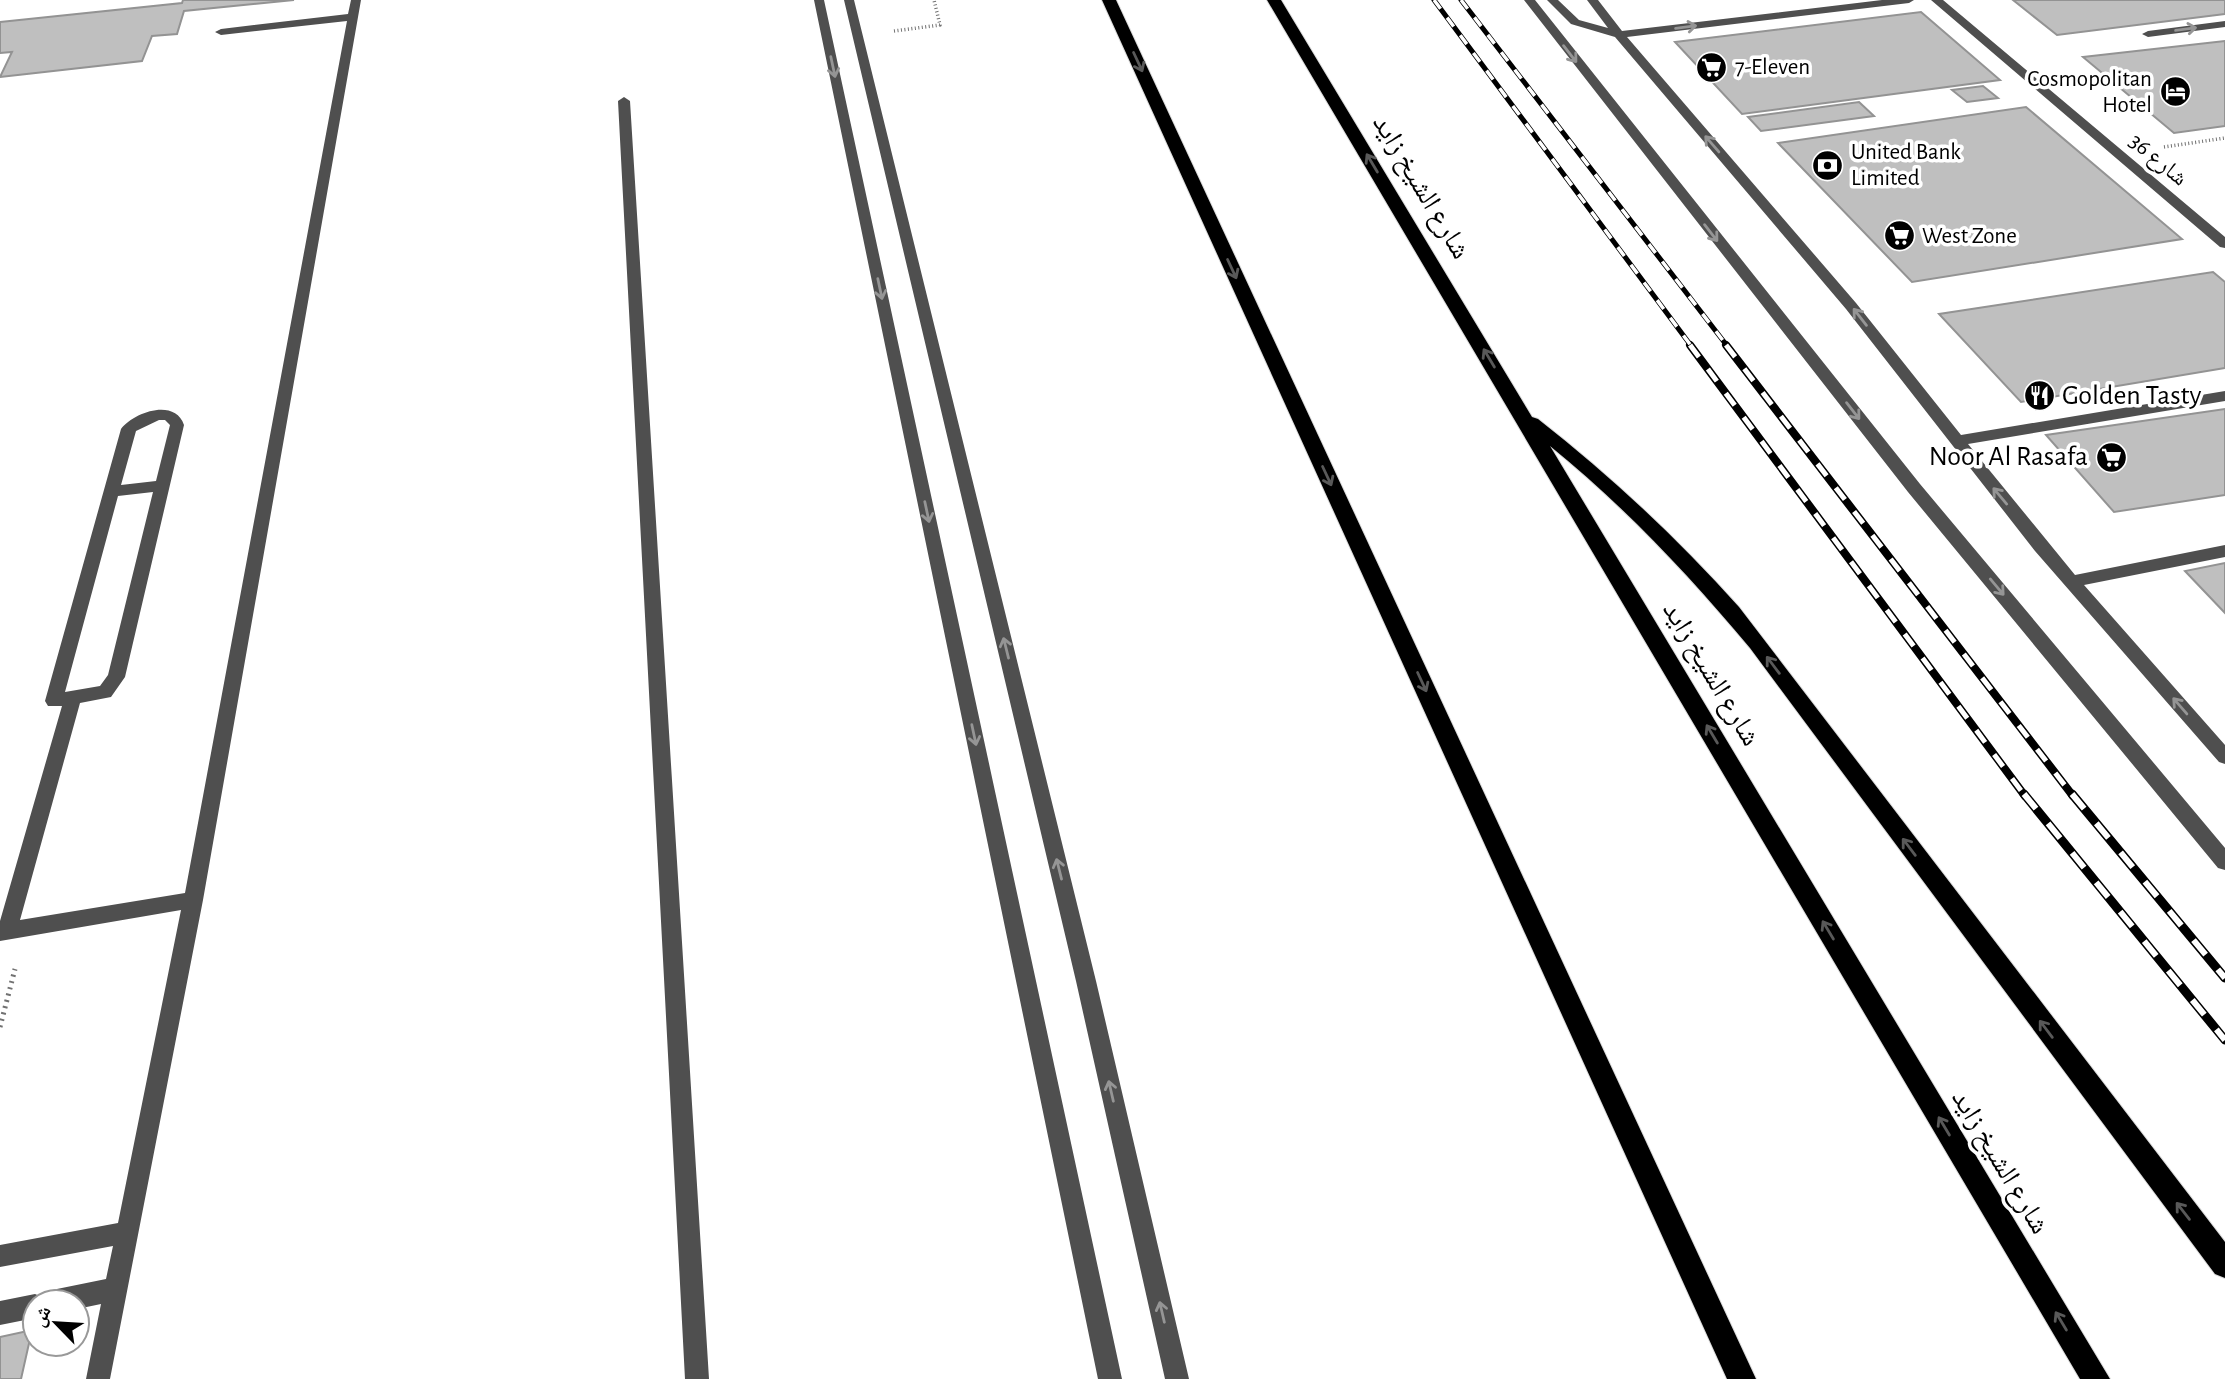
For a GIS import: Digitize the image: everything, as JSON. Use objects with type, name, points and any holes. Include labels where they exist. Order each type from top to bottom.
[{"type":"highway","points":[[1109,0],[1742,1379]]},
{"type":"highway","name":"شارع الشيخ زايد","points":[[1275,0],[2096,1379]]},
{"type":"highway","points":[[1524,416],[1621,495],[1713,589],[1757,643],[2225,1264]]},
{"type":"street","points":[[819,0],[1110,1379]]},
{"type":"street","points":[[849,0],[1083,968],[1177,1379]]},
{"type":"street","points":[[1529,0],[1914,488],[2225,862]]},
{"type":"street","points":[[1552,0],[1575,22],[1619,35],[1909,0]]},
{"type":"street","points":[[1592,0],[1852,306],[1983,475],[2072,582],[2225,757]]},
{"type":"street","name":"شارع 36","points":[[1936,0],[2225,244]]},
{"type":"street","points":[[98,1379],[193,900],[355,9],[221,32]]},
{"type":"street","points":[[2148,34],[2225,24]]},
{"type":"street","points":[[2202,39],[2225,36]]},
{"type":"street","points":[[624,101],[697,1379]]},
{"type":"street","points":[[1958,441],[2225,396]]},
{"type":"street","points":[[168,415],[175,419],[177,425],[116,677],[104,692],[54,701],[112,492],[129,429],[146,417],[168,415]]},
{"type":"street","points":[[112,492],[163,485]]},
{"type":"street","points":[[2072,582],[2225,551]]},
{"type":"street","points":[[73,698],[11,930],[193,900]]},
{"type":"street","points":[[0,1256],[127,1232]]},
{"type":"street","points":[[91,1294],[116,1289]]},
{"type":"street","points":[[0,1313],[21,1309]]},
{"type":"path","points":[[889,32],[940,25],[934,0]]},
{"type":"path","points":[[2118,154],[2225,138]]},
{"type":"path","points":[[0,1027],[11,930]]},
{"type":"building","points":[[183,0],[294,0],[184,11],[177,34],[152,36],[142,61],[0,77],[12,52],[0,53],[0,22],[182,3]]},
{"type":"building","points":[[2013,0],[2225,0],[2225,14],[2057,35]]},
{"type":"building","points":[[1921,12],[2000,80],[1742,114],[1675,42]]},
{"type":"building","name":"Cosmopolitan Hotel","points":[[2225,41],[2225,126],[2174,133],[2083,57]]},
{"type":"building","points":[[1983,86],[1998,98],[1967,102],[1952,90]]},
{"type":"building","points":[[1859,102],[1874,116],[1761,131],[1748,117]]},
{"type":"building","points":[[2026,107],[2182,239],[1912,282],[1778,143]]},
{"type":"building","points":[[2213,272],[2225,282],[2225,368],[2021,402],[1939,314]]},
{"type":"building","points":[[2225,409],[2225,495],[2114,512],[2046,435]]},
{"type":"building","points":[[2225,563],[2225,613],[2185,571]]},
{"type":"building","points":[[21,1332],[21,1358],[26,1358],[21,1379],[0,1379],[0,1337]]},
{"type":"railway","points":[[1434,0],[1692,347]]},
{"type":"railway","points":[[1461,0],[1728,347]]},
{"type":"railway","points":[[1690,345],[2025,796]]},
{"type":"railway","points":[[1726,345],[2073,796]]},
{"type":"railway","points":[[2024,794],[2225,1040]]},
{"type":"railway","points":[[2072,794],[2225,978]]},
{"type":"place","name":"7-Eleven","points":[[1712,67]]},
{"type":"place","name":"Cosmopolitan Hotel","points":[[2175,92]]},
{"type":"place","name":"United Bank Limited","points":[[1828,165]]},
{"type":"place","name":"West Zone","points":[[1899,236]]},
{"type":"place","name":"Golden Tasty","points":[[2039,396]]},
{"type":"place","name":"Noor Al Rasafa","points":[[2111,457]]}]
